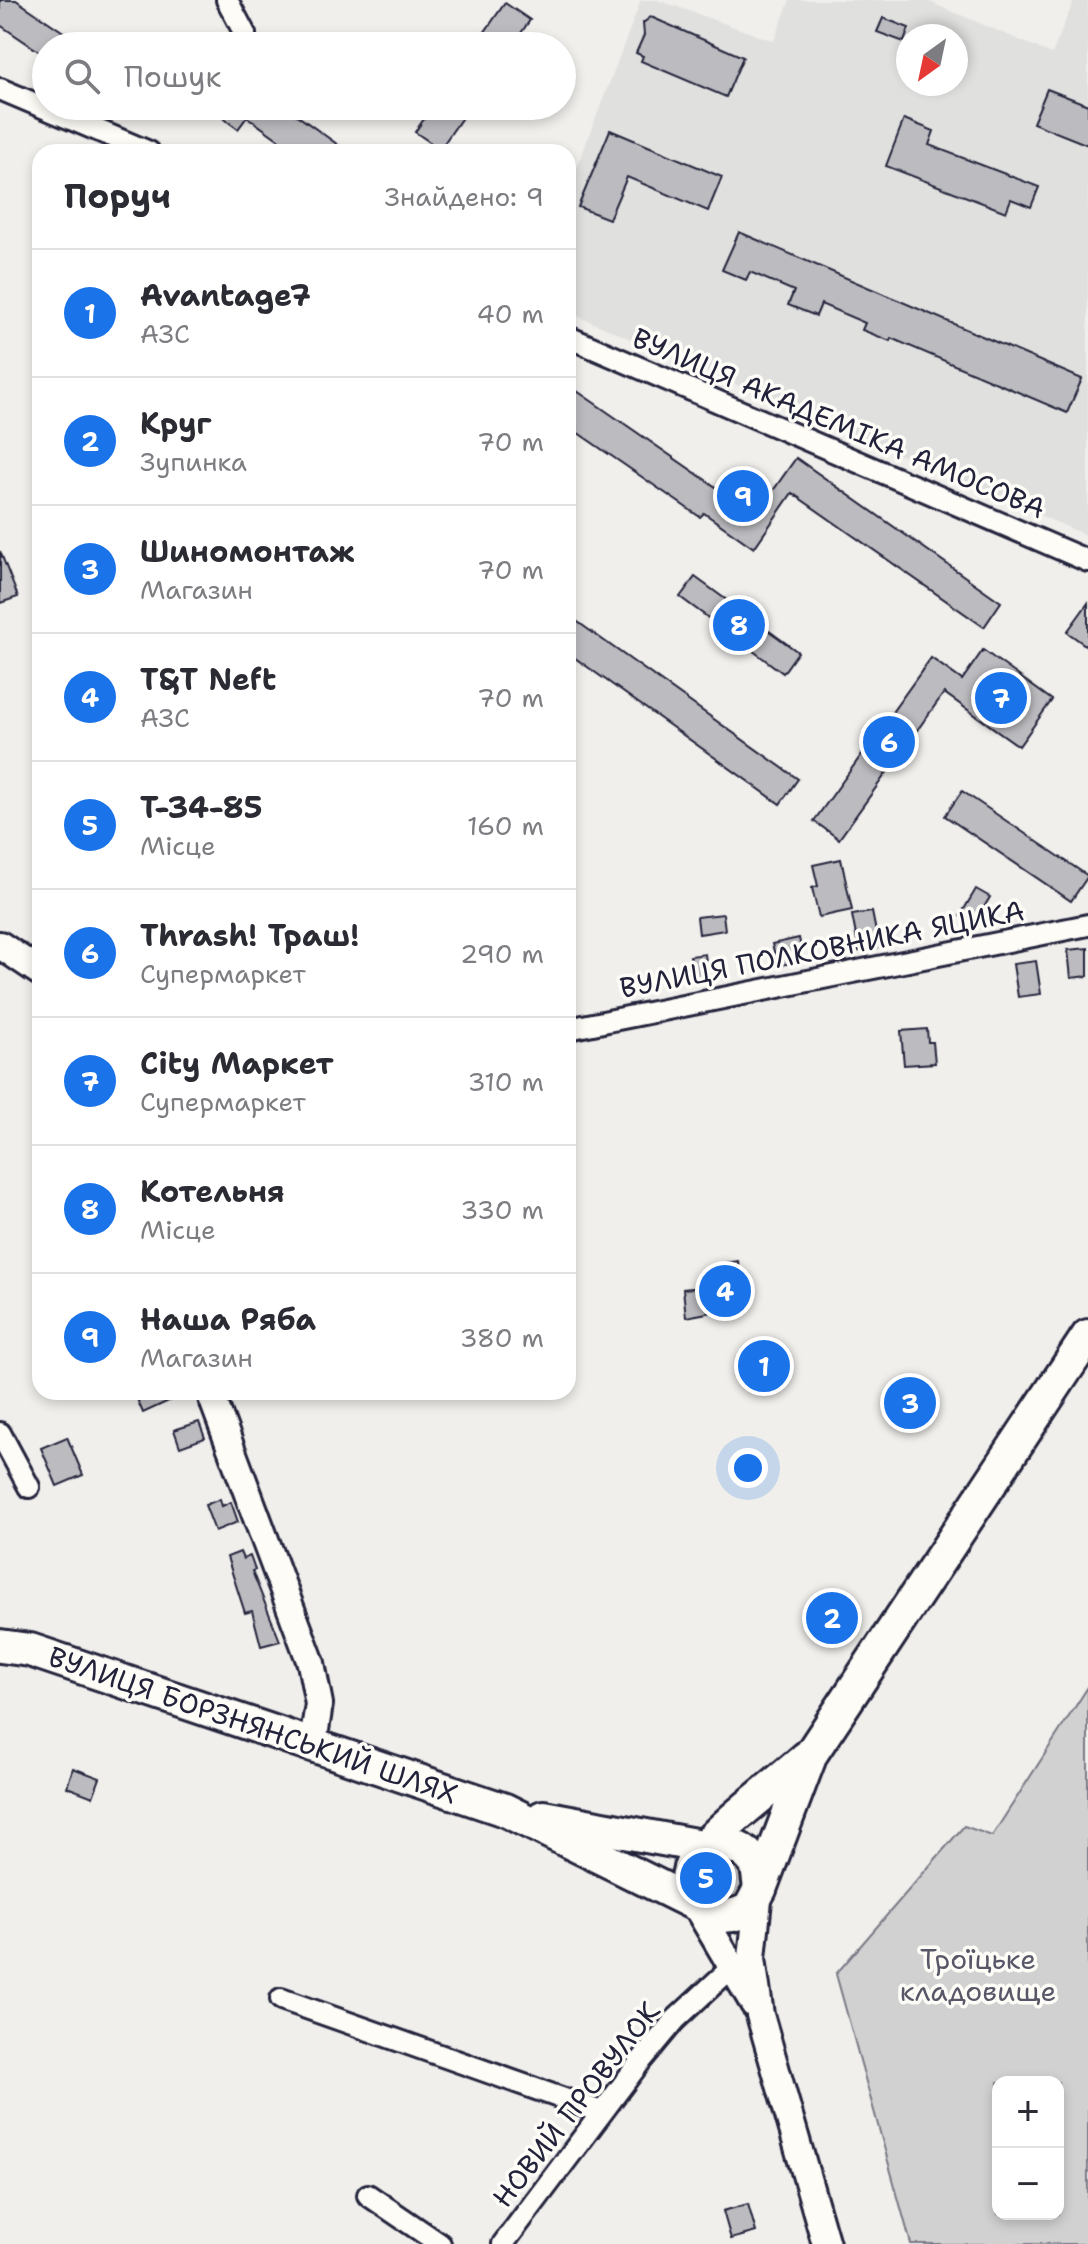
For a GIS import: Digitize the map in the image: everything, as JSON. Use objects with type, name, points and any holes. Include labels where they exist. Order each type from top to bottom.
[{"type":"main road","points":[[811,1754],[706,1847],[688,1875],[688,1888],[695,1904],[711,1916],[742,1914],[750,1908],[811,1754],[1088,1336]]},
{"type":"main road","name":"ВУЛИЦЯ БОРЗНЯНСЬКИЙ ШЛЯХ","points":[[0,1646],[30,1650],[505,1810],[695,1904]]},
{"type":"main road","name":"ВУЛИЦЯ БОРЗНЯНСЬКИЙ ШЛЯХ","points":[[505,1810],[706,1847]]},
{"type":"main road","points":[[706,1847],[727,1844],[745,1852],[760,1873],[760,1889]]},
{"type":"street","points":[[227,0],[244,32]]},
{"type":"street","points":[[0,89],[32,103]]},
{"type":"street","points":[[73,120],[130,144]]},
{"type":"street","name":"ВУЛИЦЯ АКАДЕМІКА АМОСОВА","points":[[576,340],[1088,561]]},
{"type":"street","name":"ВУЛИЦЯ ПОЛКОВНИКА ЯЦИКА","points":[[576,1027],[1088,925]]},
{"type":"street","points":[[0,945],[32,967]]},
{"type":"street","points":[[213,1400],[314,1673],[319,1704],[313,1743]]},
{"type":"street","points":[[0,1433],[29,1487]]},
{"type":"street","points":[[760,1889],[752,1958],[760,2015],[826,2244]]},
{"type":"street","points":[[695,1904],[760,2015]]},
{"type":"street","name":"НОВИЙ ПРОВУЛОК","points":[[503,2244],[601,2112],[675,2020],[731,1968]]},
{"type":"street","points":[[281,1999],[601,2112]]},
{"type":"street","points":[[368,2195],[440,2244]]},
{"type":"shaded area","points":[[641,0],[658,0],[774,41],[790,0],[925,0],[1052,54],[1074,0],[1088,0],[1088,536],[576,315],[576,170]]},
{"type":"green space","name":"Троїцьке кладовище","points":[[1088,1687],[1088,2244],[911,2244],[836,1974],[964,1826],[992,1836]]},
{"type":"green space","points":[[727,1854],[749,1874],[740,1901],[708,1902],[698,1871],[703,1863]]},
{"type":"building","points":[[0,0],[16,0],[63,32],[32,32],[32,47],[0,25]]},
{"type":"building","points":[[505,3],[530,20],[522,32],[485,32]]},
{"type":"building","points":[[651,17],[743,57],[726,97],[641,61],[643,56],[636,53],[644,35],[643,23]]},
{"type":"building","points":[[883,18],[899,24],[896,24],[896,39],[877,32]]},
{"type":"building","points":[[1047,89],[1088,105],[1088,145],[1033,123]]},
{"type":"building","points":[[904,119],[934,131],[929,145],[1039,187],[1031,207],[1011,199],[1006,212],[886,166]]},
{"type":"building","points":[[226,120],[245,120],[238,129]]},
{"type":"building","points":[[251,120],[303,120],[337,144],[285,144]]},
{"type":"building","points":[[423,120],[460,120],[443,144],[433,144],[415,132]]},
{"type":"building","points":[[610,130],[722,177],[708,211],[627,177],[609,219],[578,207]]},
{"type":"building","points":[[739,232],[1082,379],[1067,413],[891,338],[890,341],[862,330],[865,323],[821,304],[816,316],[788,305],[794,291],[750,272],[746,280],[722,270]]},
{"type":"building","points":[[576,392],[729,496],[738,483],[765,502],[796,458],[1001,602],[984,627],[792,493],[754,548],[704,513],[700,517],[576,432]]},
{"type":"building","points":[[0,551],[18,597],[0,603]]},
{"type":"building","points":[[695,577],[798,652],[783,673],[680,597]]},
{"type":"building","points":[[1088,603],[1088,647],[1067,632]]},
{"type":"building","points":[[576,621],[798,779],[780,804],[576,659]]},
{"type":"building","points":[[983,650],[1052,700],[1019,746],[944,693],[839,839],[814,821],[931,658],[962,680]]},
{"type":"building","points":[[962,791],[1088,876],[1071,901],[945,816]]},
{"type":"building","points":[[841,859],[852,910],[819,917],[812,888],[818,886],[813,865]]},
{"type":"building","points":[[976,889],[990,897],[974,924],[960,916]]},
{"type":"building","points":[[872,912],[879,947],[859,951],[852,915]]},
{"type":"building","points":[[723,914],[725,930],[699,934],[697,917]]},
{"type":"building","points":[[799,938],[802,953],[796,954],[798,961],[778,966],[772,944]]},
{"type":"building","points":[[1088,948],[1088,976],[1071,978],[1068,950]]},
{"type":"building","points":[[705,954],[708,978],[693,980],[690,956]]},
{"type":"building","points":[[1036,961],[1041,994],[1018,997],[1013,964]]},
{"type":"building","points":[[927,1029],[928,1042],[933,1042],[935,1063],[904,1065],[901,1031]]},
{"type":"building","points":[[738,1261],[744,1306],[686,1317],[683,1289],[725,1285],[722,1263]]},
{"type":"building","points":[[897,1386],[931,1408],[923,1421],[889,1398]]},
{"type":"building","points":[[137,1400],[171,1400],[143,1413]]},
{"type":"building","points":[[199,1422],[205,1438],[180,1447],[174,1430]]},
{"type":"building","points":[[67,1437],[83,1475],[57,1486],[41,1448]]},
{"type":"building","points":[[220,1499],[222,1506],[231,1502],[238,1522],[215,1531],[205,1505]]},
{"type":"building","points":[[240,1552],[243,1559],[250,1556],[255,1570],[252,1571],[280,1641],[261,1646],[252,1611],[245,1613],[227,1557]]},
{"type":"building","points":[[73,1768],[100,1778],[93,1797],[67,1787]]},
{"type":"building","points":[[748,2204],[756,2232],[731,2239],[723,2211]]},
{"type":"place","name":"Наша Ряба","points":[[743,496]]},
{"type":"place","name":"Котельня","points":[[739,625]]},
{"type":"place","name":"City Маркет","points":[[1001,698]]},
{"type":"place","name":"Thrash! Траш!","points":[[889,742]]},
{"type":"place","name":"T&T Neft","points":[[725,1291]]},
{"type":"place","name":"Avantage7","points":[[764,1366]]},
{"type":"place","name":"Шиномонтаж","points":[[910,1403]]},
{"type":"place","name":"Круг","points":[[832,1618]]},
{"type":"place","name":"Т-34-85","points":[[706,1878]]}]
